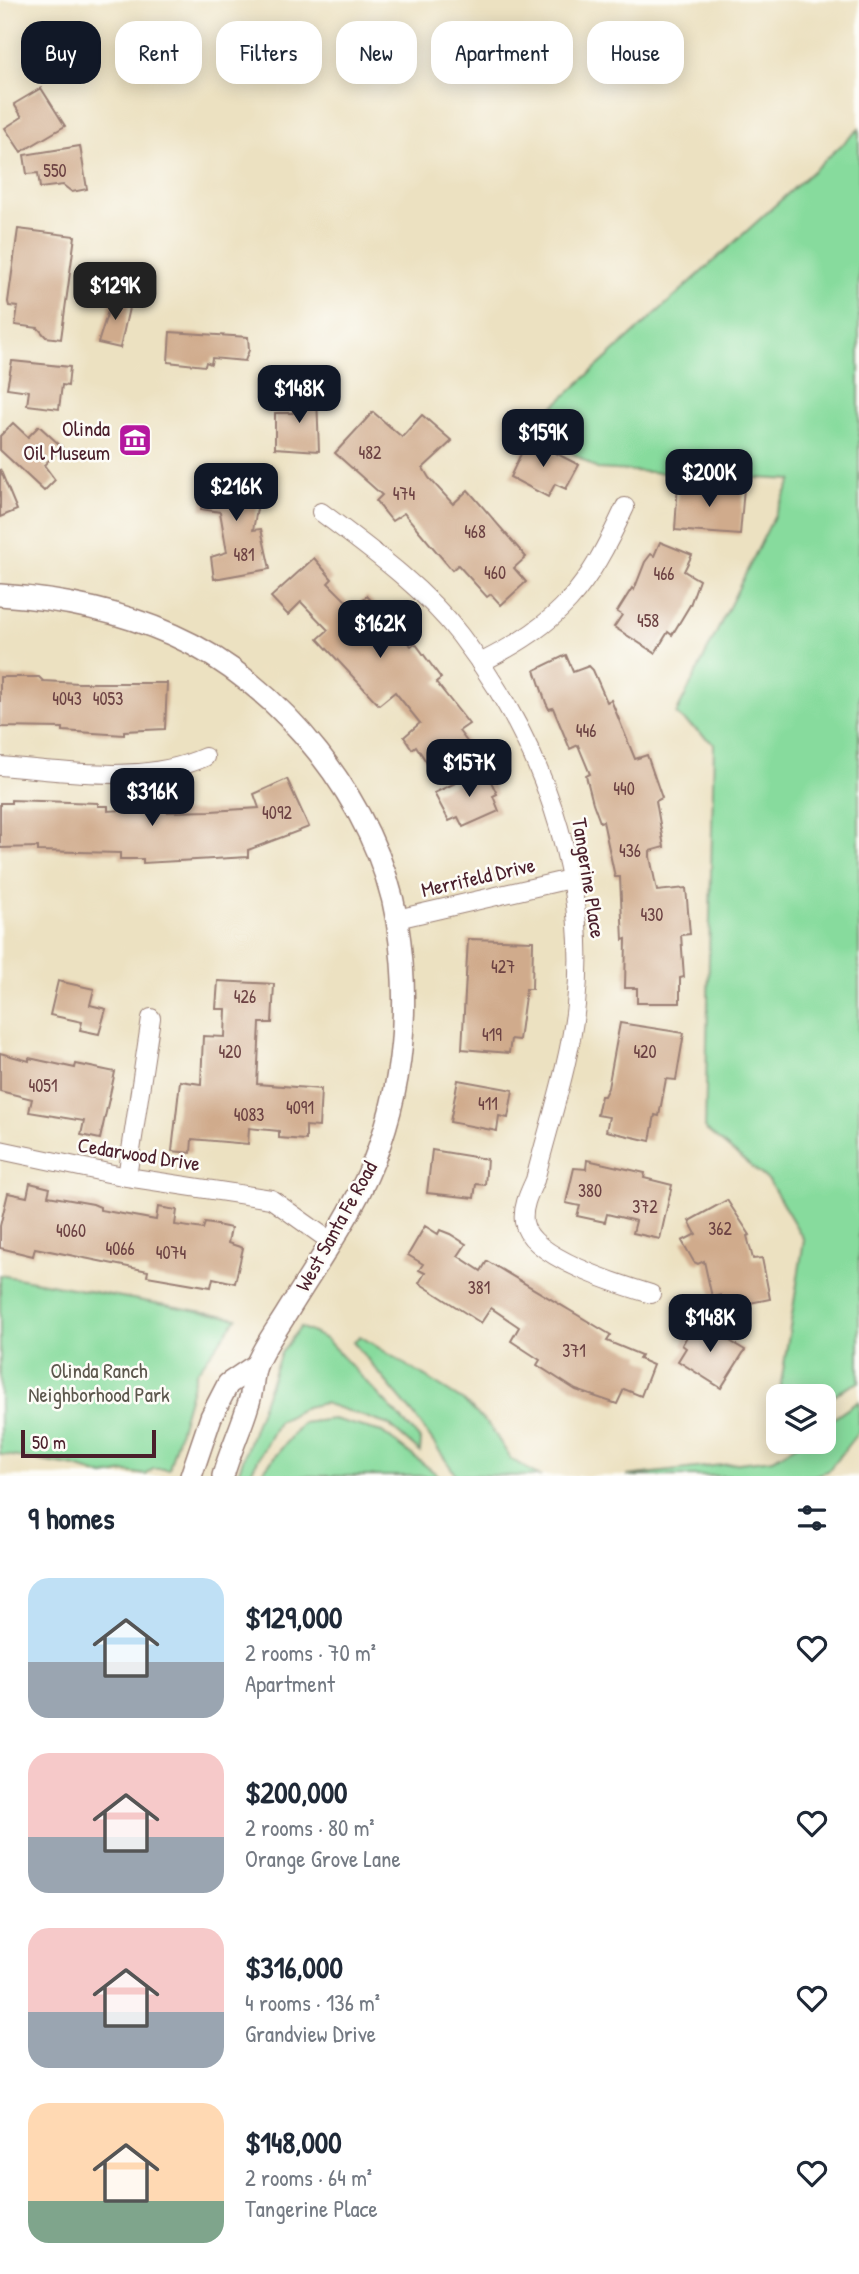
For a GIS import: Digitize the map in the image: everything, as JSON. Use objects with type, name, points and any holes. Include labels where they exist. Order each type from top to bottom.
[{"type":"street","points":[[480,663],[535,633],[552,620],[603,555],[625,507]]},
{"type":"street","name":"Tangerine Place","points":[[321,512],[396,570],[459,633],[517,723],[540,772],[554,809],[570,879],[577,930],[576,1006],[535,1180],[525,1202],[524,1223],[533,1239],[572,1265],[606,1281],[651,1294]]},
{"type":"street","name":"West Santa Fe Road","points":[[0,595],[72,602],[111,611],[176,636],[231,669],[277,705],[310,743],[346,792],[372,842],[397,919],[405,999],[402,1048],[393,1101],[365,1184],[256,1365],[249,1403],[223,1476]]},
{"type":"street","points":[[0,766],[97,773],[154,772],[179,768],[205,757]]},
{"type":"street","name":"Merrifeld Drive","points":[[397,919],[570,879]]},
{"type":"street","points":[[127,1177],[151,1018]]},
{"type":"street","name":"Cedarwood Drive","points":[[0,1150],[127,1177],[271,1199],[330,1241]]},
{"type":"street","name":"West Santa Fe Road","points":[[191,1476],[211,1417],[228,1384],[256,1365]]},
{"type":"green space","points":[[859,129],[859,1382],[836,1394],[836,1384],[781,1384],[804,1240],[769,1181],[705,1129],[714,744],[676,714],[792,480],[597,469],[532,426]]},
{"type":"green space","name":"Olinda Ranch Neighborhood Park","points":[[0,1275],[237,1318],[196,1373],[169,1469],[153,1469],[146,1475],[126,1472],[104,1476],[76,1467],[0,1454]]},
{"type":"green space","points":[[300,1327],[326,1339],[421,1440],[420,1452],[389,1425],[324,1403],[306,1407],[278,1422],[249,1476],[237,1476],[281,1353]]},
{"type":"green space","points":[[360,1336],[465,1402],[491,1428],[511,1459],[539,1476],[456,1475],[415,1416],[353,1342]]},
{"type":"green space","points":[[859,1401],[859,1431],[828,1471],[813,1476],[627,1476],[773,1459],[782,1454],[836,1454],[836,1417]]},
{"type":"green space","points":[[333,1419],[382,1432],[439,1476],[259,1476],[302,1423]]},
{"type":"building","points":[[41,88],[65,126],[21,152],[5,128],[22,117],[14,104]]},
{"type":"building","points":[[80,146],[87,189],[72,192],[63,185],[40,188],[38,173],[27,174],[24,155]]},
{"type":"building","points":[[18,229],[75,236],[61,339],[46,337],[38,328],[15,325],[18,307],[9,306],[8,302]]},
{"type":"building","points":[[113,295],[131,299],[120,348],[98,343]]},
{"type":"building","points":[[170,332],[248,337],[249,350],[245,361],[212,358],[211,364],[206,362],[205,366],[168,362]]},
{"type":"building","points":[[12,361],[70,367],[68,386],[62,385],[59,409],[27,405],[29,391],[7,388]]},
{"type":"building","points":[[314,394],[317,397],[319,451],[275,448],[275,413],[293,413],[292,396]]},
{"type":"building","points":[[373,412],[402,437],[422,415],[452,441],[423,468],[429,478],[453,504],[468,490],[526,557],[514,568],[526,582],[501,605],[491,594],[487,597],[458,565],[452,570],[404,513],[392,521],[376,501],[382,495],[335,453]]},
{"type":"building","points":[[13,423],[28,437],[39,426],[62,447],[44,465],[55,480],[44,491],[0,450],[0,436]]},
{"type":"building","points":[[528,439],[579,465],[566,489],[555,484],[548,497],[510,477]]},
{"type":"building","points":[[208,468],[255,478],[253,491],[260,493],[253,530],[261,529],[270,569],[214,579],[211,557],[227,552],[220,512],[201,509]]},
{"type":"building","points":[[0,469],[17,510],[0,517]]},
{"type":"building","points":[[678,483],[744,488],[740,535],[675,530]]},
{"type":"building","points":[[660,542],[692,555],[684,571],[699,580],[690,605],[672,635],[668,632],[655,653],[614,627],[622,615],[617,612],[632,588],[634,590],[645,562],[651,554],[654,556]]},
{"type":"building","points":[[314,558],[332,579],[328,583],[353,608],[367,596],[411,646],[415,643],[441,678],[436,682],[469,724],[459,731],[468,743],[431,769],[416,746],[412,749],[404,737],[420,723],[395,692],[379,705],[318,639],[328,630],[301,602],[288,615],[271,597]]},
{"type":"building","points":[[566,655],[573,672],[589,666],[593,670],[607,702],[611,700],[635,759],[647,755],[662,798],[656,801],[664,847],[650,851],[650,857],[657,891],[686,888],[690,934],[681,935],[684,977],[680,978],[680,1003],[637,1003],[637,988],[625,988],[626,939],[623,940],[620,877],[615,877],[603,821],[600,822],[593,803],[586,776],[590,774],[578,745],[570,749],[553,708],[549,709],[546,703],[535,670]]},
{"type":"building","points":[[0,677],[39,677],[43,681],[79,683],[167,683],[165,729],[124,731],[124,735],[63,731],[63,728],[0,727]]},
{"type":"building","points":[[485,769],[497,794],[493,796],[499,811],[463,827],[458,817],[449,821],[434,793]]},
{"type":"building","points":[[287,779],[309,827],[248,850],[248,857],[143,863],[143,859],[120,859],[120,853],[38,851],[38,847],[0,848],[0,803],[11,803],[11,800],[98,803],[98,806],[108,806],[108,811],[156,808],[167,809],[167,812],[259,808],[254,794]]},
{"type":"building","points":[[468,939],[533,941],[532,989],[526,989],[519,1040],[511,1039],[509,1053],[462,1049]]},
{"type":"building","points":[[58,981],[94,989],[90,1005],[106,1009],[99,1034],[80,1030],[82,1022],[50,1015]]},
{"type":"building","points":[[218,981],[274,984],[272,1023],[260,1023],[257,1084],[321,1089],[319,1127],[306,1126],[306,1140],[279,1138],[279,1131],[249,1128],[248,1144],[192,1139],[191,1153],[172,1151],[180,1081],[201,1084],[203,1036],[225,1037],[226,1009],[216,1009]]},
{"type":"building","points":[[620,1023],[684,1033],[676,1080],[666,1079],[659,1116],[655,1115],[650,1141],[606,1131],[609,1117],[597,1115],[601,1096],[604,1096],[608,1088]]},
{"type":"building","points":[[0,1053],[29,1061],[29,1058],[75,1068],[76,1064],[115,1072],[100,1139],[81,1135],[84,1121],[29,1112],[32,1099],[0,1091]]},
{"type":"building","points":[[458,1080],[513,1090],[508,1118],[499,1116],[497,1131],[450,1122]]},
{"type":"building","points":[[432,1150],[487,1159],[485,1185],[476,1184],[474,1198],[427,1193]]},
{"type":"building","points":[[587,1160],[645,1173],[644,1178],[672,1185],[660,1239],[633,1233],[636,1221],[607,1214],[605,1222],[577,1216],[580,1206],[566,1203],[574,1168],[586,1169]]},
{"type":"building","points":[[30,1183],[50,1188],[48,1196],[93,1204],[100,1207],[100,1210],[156,1220],[158,1207],[177,1210],[175,1225],[203,1229],[205,1223],[231,1228],[228,1243],[243,1248],[235,1283],[213,1278],[211,1287],[147,1276],[148,1271],[35,1248],[33,1256],[0,1248],[0,1226],[8,1193],[27,1197]]},
{"type":"building","points":[[727,1200],[750,1235],[747,1236],[753,1259],[762,1258],[770,1299],[724,1308],[721,1295],[712,1297],[704,1261],[698,1264],[694,1262],[682,1241],[696,1234],[689,1221]]},
{"type":"building","points":[[425,1226],[438,1234],[440,1230],[450,1234],[466,1244],[458,1256],[481,1271],[487,1261],[611,1335],[607,1341],[641,1355],[639,1359],[653,1365],[641,1396],[624,1389],[617,1404],[576,1390],[537,1365],[540,1360],[511,1341],[519,1327],[491,1308],[481,1323],[419,1283],[425,1273],[419,1270],[423,1264],[408,1255]]},
{"type":"building","points":[[696,1321],[745,1350],[721,1388],[678,1361],[686,1348],[682,1345]]},
{"type":"place","name":"Olinda Oil Museum","points":[[135,440]]}]
